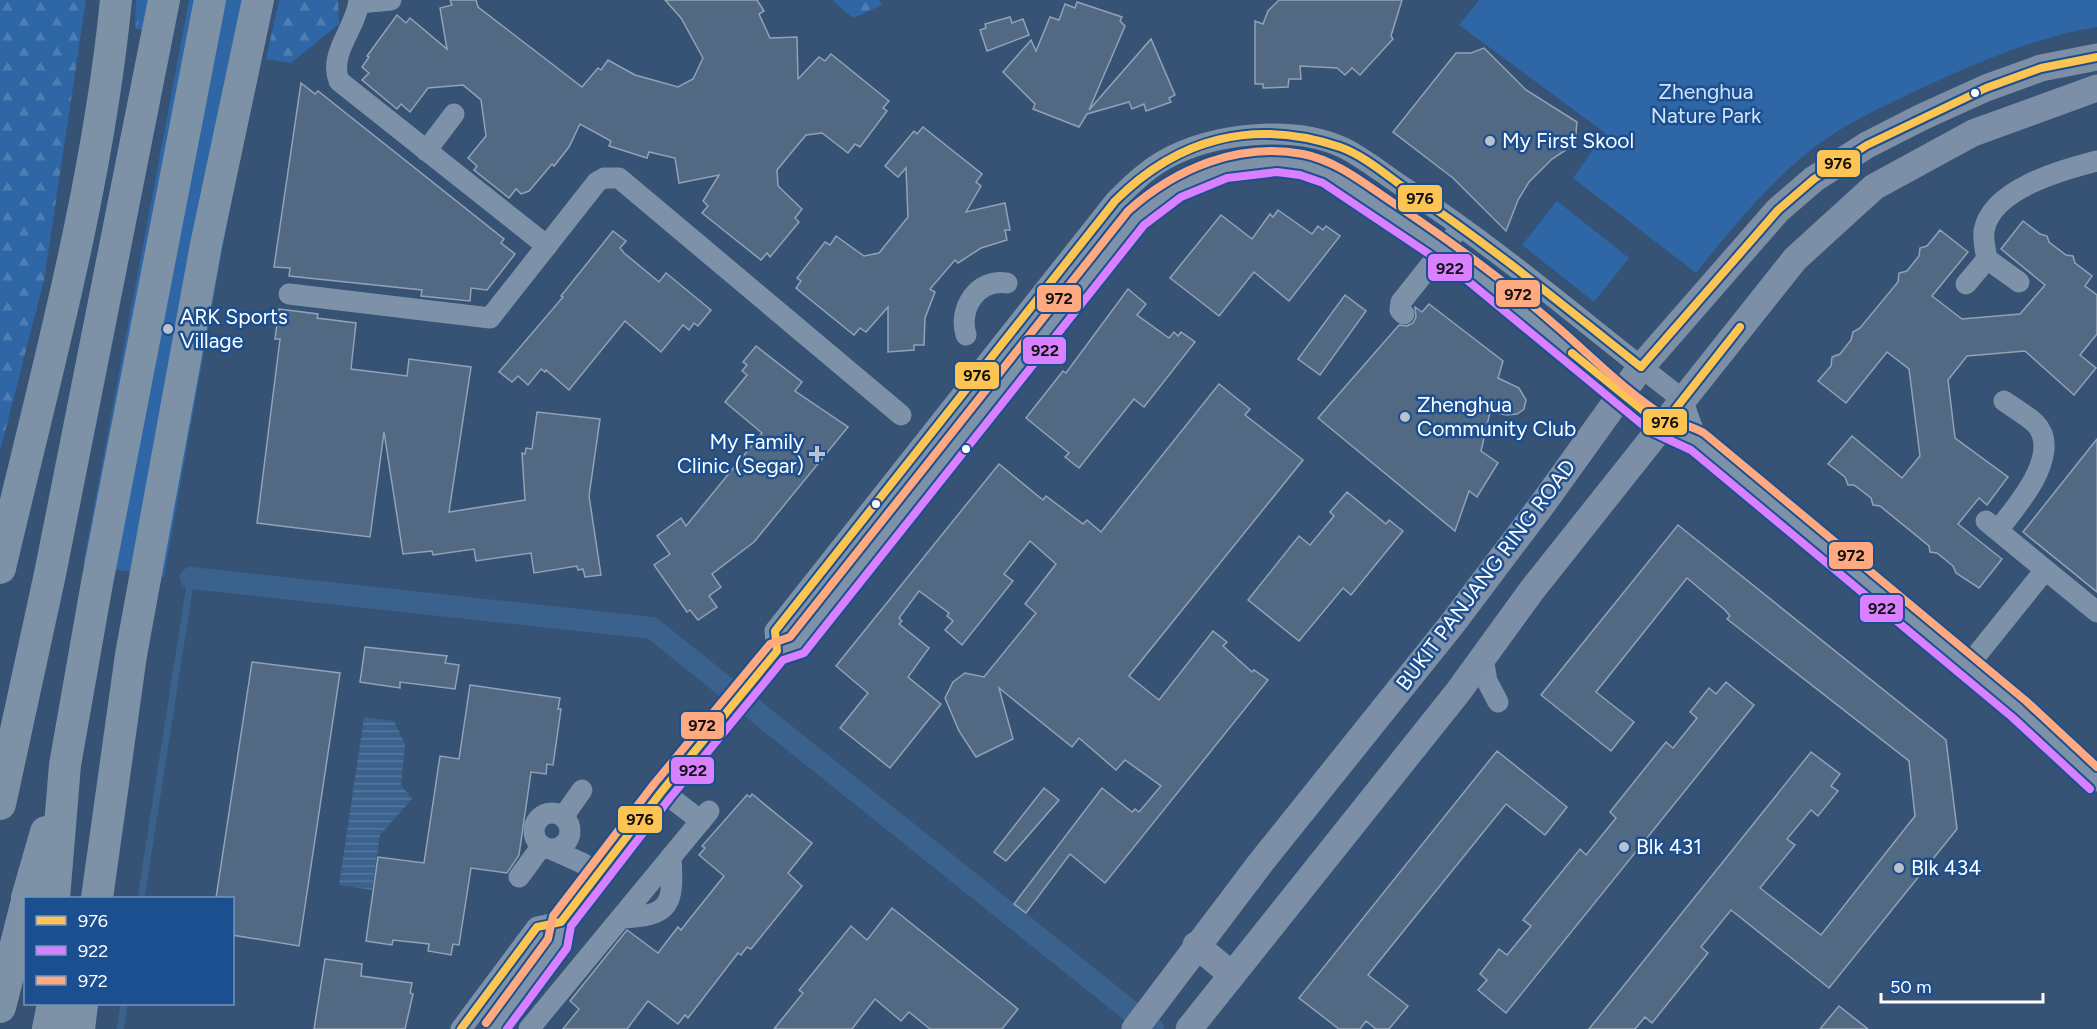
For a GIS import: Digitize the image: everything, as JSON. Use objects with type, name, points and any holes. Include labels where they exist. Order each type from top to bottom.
[{"type":"highway","points":[[0,568],[84,212],[102,121],[116,0]]},
{"type":"highway","points":[[0,804],[50,574],[165,0]]},
{"type":"highway","points":[[54,897],[65,765],[97,583],[210,0]]},
{"type":"highway","points":[[97,897],[131,655],[206,245],[258,0]]},
{"type":"highway","points":[[74,897],[124,670],[131,655]]},
{"type":"highway","points":[[27,897],[65,765]]},
{"type":"highway","points":[[0,1007],[24,912]]},
{"type":"highway","points":[[41,1029],[44,1005]]},
{"type":"highway","points":[[48,1029],[53,1005]]},
{"type":"highway","points":[[79,1029],[82,1005]]},
{"type":"main road","name":"BUKIT PANJANG RING ROAD","points":[[1135,1029],[1196,945],[1459,615],[1641,367],[1778,210],[1814,179],[1867,145],[1986,88],[2041,68],[2097,57]]},
{"type":"main road","points":[[1190,1028],[1458,693],[1532,590],[1795,259],[1874,187],[1973,133],[2097,88]]},
{"type":"main road","points":[[1196,945],[1232,975]]},
{"type":"street","points":[[391,0],[359,1],[336,65],[339,81],[432,162],[547,246]]},
{"type":"street","points":[[432,162],[454,114]]},
{"type":"street","points":[[777,651],[775,631],[1115,201],[1139,177],[1164,160],[1201,144],[1234,137],[1270,134],[1343,148],[1462,225],[1682,399],[1697,441]]},
{"type":"street","points":[[1966,284],[1987,259],[1984,230],[1988,220],[2002,203],[2048,175],[2097,161]]},
{"type":"street","points":[[494,1029],[560,932],[590,869],[662,791],[777,651],[796,646],[1136,218],[1150,204],[1174,187],[1201,174],[1230,166],[1265,163],[1292,165],[1327,173],[1444,249],[1521,309],[1620,395],[1662,426],[1697,441],[2019,709],[2097,781]]},
{"type":"street","points":[[289,294],[490,318],[597,182],[608,177],[619,178],[901,415]]},
{"type":"street","points":[[1404,314],[1400,310],[1401,302],[1462,225]]},
{"type":"street","points":[[1987,259],[2019,282]]},
{"type":"street","points":[[966,335],[964,315],[972,297],[988,284],[1006,283]]},
{"type":"street","points":[[2004,401],[2036,424],[2043,437],[2040,469],[2032,485],[1992,525],[2097,612]]},
{"type":"street","points":[[1967,667],[2045,570]]},
{"type":"street","points":[[1458,693],[1478,693],[1497,702],[1487,681],[1483,659]]},
{"type":"street","points":[[563,817],[582,790]]},
{"type":"street","points":[[529,1029],[705,816],[662,791]]},
{"type":"street","points":[[519,877],[554,845],[570,827],[563,817],[552,813],[537,820],[534,837],[554,845],[590,869]]},
{"type":"street","points":[[461,1029],[537,927],[560,932],[585,962]]},
{"type":"green space","points":[[0,0],[86,0],[44,280],[0,451]]},
{"type":"green space","points":[[136,0],[148,0],[143,30],[135,29]]},
{"type":"green space","name":"ARK Sports Village","points":[[189,0],[272,0],[250,94],[164,577],[83,565]]},
{"type":"green space","points":[[279,0],[338,0],[339,24],[291,63],[266,59]]},
{"type":"green space","points":[[832,0],[879,0],[882,5],[853,18]]},
{"type":"green space","name":"Zhenghua Nature Park","points":[[1479,0],[2097,0],[2097,27],[2048,38],[2001,54],[1909,94],[1843,128],[1807,153],[1777,180],[1735,225],[1696,273],[1573,178],[1605,133],[1459,25]]},
{"type":"green space","points":[[1557,201],[1629,258],[1594,302],[1522,245]]},
{"type":"shaded area","points":[[364,717],[394,721],[405,744],[401,785],[412,799],[380,835],[372,890],[339,885]]},
{"type":"building","points":[[450,0],[476,0],[478,7],[582,87],[598,68],[601,70],[608,60],[635,75],[678,87],[693,79],[703,58],[681,18],[665,0],[757,0],[764,11],[759,14],[770,38],[797,37],[798,79],[819,57],[825,61],[831,54],[889,101],[883,108],[887,111],[860,147],[855,144],[848,153],[822,133],[806,135],[777,170],[778,186],[802,209],[795,218],[799,222],[770,257],[767,253],[761,260],[702,213],[708,206],[703,201],[719,175],[679,183],[675,158],[649,152],[647,158],[609,146],[611,141],[580,124],[569,147],[554,166],[552,164],[529,191],[521,194],[516,189],[509,198],[474,170],[477,166],[468,158],[486,136],[481,100],[463,85],[428,88],[410,112],[401,104],[397,109],[362,80],[369,73],[362,67],[369,57],[367,56],[397,15],[406,23],[410,18],[447,49],[440,8],[452,5]]},
{"type":"building","points":[[1279,0],[1402,0],[1391,36],[1393,39],[1360,75],[1352,68],[1345,75],[1337,68],[1300,66],[1301,79],[1289,79],[1288,87],[1263,88],[1263,84],[1255,84],[1255,21],[1263,24],[1268,11]]},
{"type":"building","points":[[1077,2],[1122,17],[1120,21],[1125,26],[1089,110],[1151,39],[1175,95],[1169,98],[1171,102],[1146,111],[1144,104],[1132,109],[1129,102],[1087,114],[1079,127],[1033,109],[1035,104],[1003,72],[1031,40],[1036,51],[1050,17],[1059,20],[1065,4],[1075,8]]},
{"type":"building","points":[[1010,17],[1012,23],[1023,19],[1029,35],[987,51],[980,30],[986,28],[985,24]]},
{"type":"building","name":"My First Skool","points":[[1484,48],[1526,90],[1577,122],[1575,144],[1552,159],[1529,182],[1518,200],[1506,231],[1453,178],[1393,132],[1456,53],[1471,53]]},
{"type":"building","points":[[301,83],[315,94],[318,91],[504,239],[501,243],[515,254],[487,290],[471,288],[470,301],[421,296],[422,290],[289,276],[290,268],[274,267]]},
{"type":"building","points":[[923,127],[982,174],[976,182],[981,186],[966,212],[1005,203],[1010,230],[1005,230],[1007,240],[981,248],[958,263],[955,260],[930,289],[935,292],[925,318],[924,345],[914,345],[914,350],[888,352],[888,307],[866,332],[860,328],[854,335],[796,288],[801,281],[797,278],[825,242],[830,245],[836,236],[864,256],[879,253],[908,217],[906,168],[898,177],[885,166],[914,131],[917,134]]},
{"type":"building","points":[[1278,210],[1312,234],[1318,226],[1323,230],[1326,226],[1340,236],[1289,301],[1254,272],[1219,316],[1170,278],[1221,215],[1252,239],[1270,214],[1273,217]]},
{"type":"building","points":[[2023,221],[2040,234],[2047,236],[2049,242],[2066,255],[2073,256],[2075,263],[2092,276],[2085,286],[2097,295],[2097,334],[2080,355],[2096,368],[2074,395],[2025,351],[1967,356],[1948,380],[1955,438],[2008,477],[1987,505],[1979,498],[1958,524],[2002,559],[1979,588],[1956,573],[1953,566],[1937,553],[1930,552],[1929,546],[1880,506],[1873,505],[1871,498],[1854,485],[1848,485],[1845,477],[1828,464],[1852,436],[1902,478],[1920,456],[1909,369],[1887,352],[1846,403],[1818,381],[1831,366],[1832,357],[1840,354],[1851,340],[1853,332],[1860,328],[1898,282],[1899,273],[1907,271],[1919,256],[1920,248],[1927,246],[1940,230],[1968,252],[1932,296],[1962,319],[2020,314],[2045,285],[2001,249]]},
{"type":"building","points":[[613,231],[626,241],[620,248],[624,253],[659,282],[666,273],[711,310],[698,326],[694,323],[689,330],[683,325],[661,352],[625,321],[569,390],[546,370],[545,372],[541,369],[528,385],[518,376],[512,382],[499,372],[563,297],[561,296]]},
{"type":"building","points":[[1128,289],[1146,304],[1137,315],[1169,338],[1174,332],[1178,336],[1181,332],[1195,342],[1144,407],[1134,399],[1079,468],[1065,457],[1069,453],[1026,418],[1063,371],[1066,373]]},
{"type":"building","points":[[1345,295],[1366,311],[1320,375],[1298,359]]},
{"type":"building","name":"Zhenghua Community Club","points":[[1429,304],[1503,361],[1498,378],[1519,388],[1526,400],[1524,409],[1517,414],[1490,412],[1481,451],[1498,463],[1477,497],[1469,491],[1455,531],[1318,418],[1399,325],[1407,326],[1413,323],[1416,317],[1415,307],[1422,312]]},
{"type":"building","points":[[279,309],[318,314],[317,318],[356,323],[351,369],[407,376],[409,359],[471,367],[449,512],[525,500],[522,453],[525,454],[526,448],[532,449],[537,412],[600,419],[589,496],[601,575],[585,577],[583,569],[578,570],[577,566],[534,573],[531,553],[476,561],[474,549],[433,555],[432,551],[403,554],[384,432],[370,537],[257,523],[280,339],[275,339]]},
{"type":"building","points":[[756,346],[802,382],[795,391],[848,427],[754,542],[712,574],[721,587],[709,596],[717,607],[698,620],[690,610],[687,612],[654,565],[670,554],[657,536],[681,518],[686,526],[762,433],[725,402],[747,375],[742,371],[747,365],[743,362]]},
{"type":"building","points":[[1219,384],[1250,409],[1245,415],[1303,460],[1129,676],[1159,700],[1213,631],[1227,642],[1223,646],[1252,672],[1254,670],[1268,680],[1105,883],[1070,854],[1026,913],[1014,904],[1102,788],[1132,812],[1135,809],[1139,812],[1161,786],[1125,760],[1116,770],[1079,738],[1072,747],[999,688],[1013,739],[976,757],[959,731],[945,698],[953,682],[965,673],[984,677],[1036,613],[1025,604],[1056,564],[1030,541],[1004,574],[1013,581],[962,645],[945,630],[953,621],[947,616],[949,613],[919,591],[899,618],[902,621],[899,624],[929,648],[908,677],[941,704],[890,768],[840,728],[868,693],[836,666],[999,464],[1043,500],[1046,496],[1083,524],[1087,520],[1101,532]]},
{"type":"building","points":[[2097,439],[2097,592],[2023,532]]},
{"type":"building","points":[[1347,492],[1386,524],[1389,520],[1403,531],[1351,595],[1343,588],[1299,641],[1248,600],[1299,536],[1310,545],[1334,516],[1330,512]]},
{"type":"building","points":[[1678,525],[1946,740],[1957,829],[1829,988],[1731,910],[1701,947],[1708,953],[1652,1023],[1645,1017],[1635,1029],[1589,1029],[1811,752],[1840,774],[1831,786],[1838,791],[1818,816],[1811,810],[1787,839],[1795,845],[1760,888],[1821,935],[1915,816],[1909,761],[1727,619],[1730,616],[1725,610],[1687,578],[1596,692],[1634,722],[1611,751],[1541,695]]},
{"type":"building","points":[[365,647],[447,656],[445,663],[459,665],[455,689],[400,682],[400,688],[360,682]]},
{"type":"building","points":[[252,662],[340,673],[299,946],[234,935],[234,897],[216,897]]},
{"type":"building","name":"Blk 431","points":[[1726,682],[1754,705],[1506,1013],[1478,990],[1487,980],[1480,974],[1499,949],[1507,955],[1531,926],[1523,920],[1580,849],[1586,855],[1616,818],[1610,812],[1666,742],[1673,748],[1697,718],[1690,712],[1709,688],[1716,694]]},
{"type":"building","points":[[470,685],[560,698],[558,709],[561,709],[553,765],[547,764],[546,774],[531,772],[519,855],[507,873],[471,868],[459,945],[453,944],[451,955],[428,951],[429,944],[393,940],[392,945],[366,941],[378,857],[424,863],[440,756],[459,759]]},
{"type":"building","points":[[1497,751],[1567,807],[1545,835],[1506,804],[1368,975],[1408,1006],[1389,1029],[1376,1029],[1366,1021],[1360,1029],[1339,1029],[1299,998]]},
{"type":"building","points":[[1044,788],[1059,800],[1006,861],[994,852]]},
{"type":"building","points":[[752,794],[812,843],[788,873],[802,886],[751,949],[747,947],[741,955],[738,953],[688,1018],[685,1015],[678,1024],[648,1001],[627,1029],[563,1029],[579,1009],[570,1001],[627,930],[658,953],[678,927],[681,930],[724,876],[699,855],[705,848],[702,846],[747,795],[750,797]]},
{"type":"building","points":[[892,908],[1018,1009],[1002,1029],[930,1029],[909,1012],[901,1021],[875,999],[852,1029],[774,1029],[803,993],[799,990],[851,926],[867,940]]},
{"type":"building","points":[[325,959],[362,964],[361,976],[412,983],[410,993],[413,994],[405,1029],[314,1029]]},
{"type":"building","points":[[1839,1006],[1868,1029],[1820,1029]]},
{"type":"waterway","points":[[141,897],[191,578]]},
{"type":"waterway","points":[[191,578],[652,628],[1153,1029]]},
{"type":"waterway","points":[[120,1029],[124,1005]]},
{"type":"transit line","name":"976","points":[[461,1029],[537,927],[561,922],[662,791],[777,651],[775,631],[1115,201],[1139,179],[1165,162],[1191,149],[1219,140],[1248,135],[1277,134],[1308,138],[1340,147],[1376,167],[1469,233],[1641,367],[1778,210],[1814,179],[1867,145],[1986,88],[2041,68],[2097,57]]},
{"type":"transit line","name":"972","points":[[486,1023],[548,939],[553,916],[654,784],[770,644],[790,637],[1128,211],[1167,182],[1188,171],[1232,155],[1279,151],[1316,157],[1351,174],[1436,232],[1516,292],[1637,397],[1666,417],[1704,433],[2026,701],[2097,767]]},
{"type":"transit line","name":"922","points":[[507,1029],[567,948],[571,926],[670,798],[783,660],[804,653],[1144,225],[1181,197],[1227,178],[1277,172],[1300,175],[1323,183],[1462,276],[1650,431],[1691,450],[2012,717],[2090,789]]},
{"type":"transit line","name":"976","points":[[1572,353],[1662,426],[1740,327]]},
{"type":"place","name":"My First Skool","points":[[1490,141]]},
{"type":"place","name":"ARK Sports Village","points":[[168,329]]},
{"type":"place","name":"Zhenghua Community Club","points":[[1405,417]]},
{"type":"place","name":"My Family Clinic (Segar)","points":[[817,454]]},
{"type":"place","name":"Blk 431","points":[[1624,847]]},
{"type":"place","name":"Blk 434","points":[[1899,868]]}]
